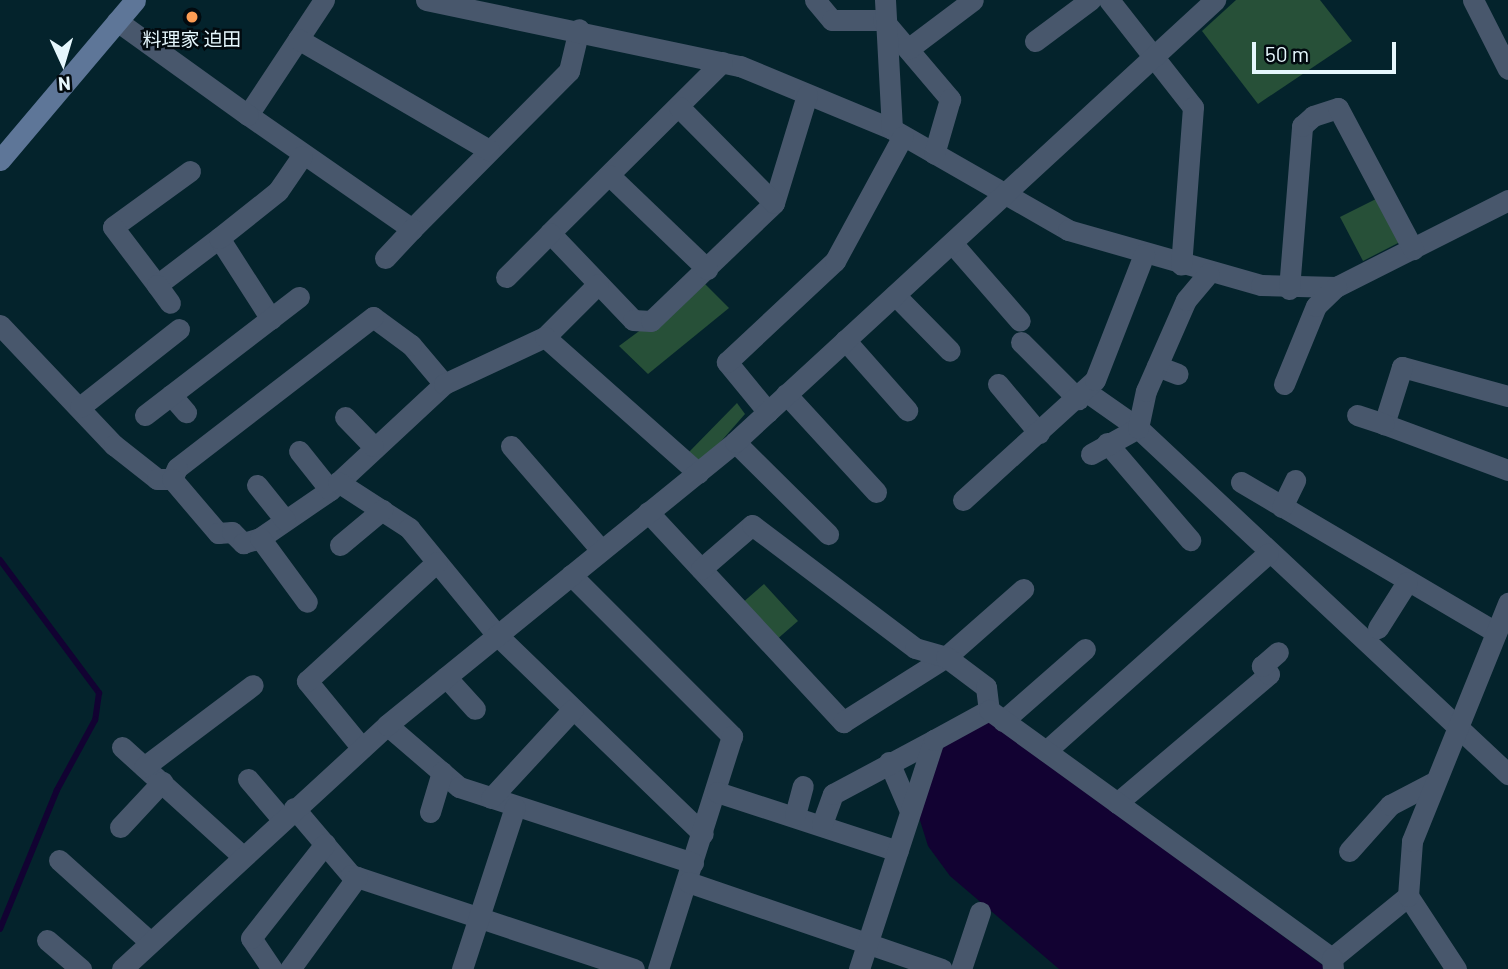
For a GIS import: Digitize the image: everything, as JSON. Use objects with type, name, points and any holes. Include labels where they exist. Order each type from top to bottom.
[{"type":"main road","points":[[0,160],[135,0]]},
{"type":"street","points":[[248,115],[324,0]]},
{"type":"street","points":[[426,0],[516,8],[579,29],[722,62],[807,94],[897,133],[1068,230],[1209,273],[1289,289],[1336,287]]},
{"type":"street","points":[[815,0],[832,20],[884,10]]},
{"type":"street","points":[[908,49],[973,0]]},
{"type":"street","points":[[1035,41],[1090,0]]},
{"type":"street","points":[[1109,0],[1193,107],[1181,265]]},
{"type":"street","points":[[122,969],[288,813],[387,725],[735,442],[1215,0]]},
{"type":"street","points":[[1473,0],[1503,42],[1508,69]]},
{"type":"street","points":[[884,10],[908,49],[950,99],[934,154]]},
{"type":"street","points":[[768,412],[727,362],[835,261],[897,133],[884,10]]},
{"type":"street","points":[[117,21],[302,156],[412,229]]},
{"type":"street","points":[[385,258],[569,71],[579,29]]},
{"type":"street","points":[[298,39],[489,150]]},
{"type":"street","points":[[506,277],[722,62]]},
{"type":"street","points":[[550,233],[633,320],[651,321],[774,203],[807,94]]},
{"type":"street","points":[[679,107],[774,203]]},
{"type":"street","points":[[1289,289],[1303,126],[1325,112],[1338,108],[1413,249]]},
{"type":"street","points":[[158,285],[278,191],[302,156]]},
{"type":"street","points":[[170,303],[113,227],[176,172]]},
{"type":"street","points":[[609,175],[707,269]]},
{"type":"street","points":[[1284,384],[1316,306],[1336,287],[1508,200]]},
{"type":"street","points":[[219,238],[271,319]]},
{"type":"street","points":[[952,243],[1021,332],[1081,395],[1138,428],[1268,553],[1508,774]]},
{"type":"street","points":[[963,500],[1081,395],[1094,380],[1144,254]]},
{"type":"street","points":[[1189,540],[1099,449],[1138,428],[1157,366],[1186,300],[1209,273]]},
{"type":"street","points":[[0,325],[114,445],[157,479],[172,479],[218,533],[232,532],[243,543],[260,538],[334,486],[373,446],[444,384],[545,337],[598,284]]},
{"type":"street","points":[[895,295],[950,351]]},
{"type":"street","points":[[145,415],[299,297]]},
{"type":"street","points":[[172,479],[177,468],[373,317],[411,345],[444,384]]},
{"type":"street","points":[[80,407],[179,330]]},
{"type":"street","points":[[545,337],[698,473]]},
{"type":"street","points":[[845,340],[907,410]]},
{"type":"street","points":[[1157,366],[1178,374]]},
{"type":"street","points":[[1384,424],[1402,367],[1508,396]]},
{"type":"street","points":[[998,384],[1039,433]]},
{"type":"street","points":[[172,394],[186,412]]},
{"type":"street","points":[[786,394],[876,492]]},
{"type":"street","points":[[1357,415],[1508,470]]},
{"type":"street","points":[[345,417],[373,446]]},
{"type":"street","points":[[735,442],[828,534]]},
{"type":"street","points":[[510,446],[601,550]]},
{"type":"street","points":[[299,451],[334,486],[382,510],[409,528],[497,635],[703,834]]},
{"type":"street","points":[[1282,507],[1295,480]]},
{"type":"street","points":[[1241,482],[1496,632]]},
{"type":"street","points":[[257,485],[285,520]]},
{"type":"street","points":[[341,545],[382,510]]},
{"type":"street","points":[[648,512],[843,722],[946,657],[1023,589]]},
{"type":"street","points":[[701,569],[752,526],[915,648],[946,657],[986,687],[996,715],[1333,964],[1408,896]]},
{"type":"street","points":[[260,538],[307,602]]},
{"type":"street","points":[[1046,751],[1223,607],[1268,553]]},
{"type":"street","points":[[362,748],[307,681],[437,562]]},
{"type":"street","points":[[571,575],[732,736],[717,792],[658,969]]},
{"type":"street","points":[[1378,628],[1407,582]]},
{"type":"street","points":[[1456,969],[1408,896],[1412,841],[1432,783],[1508,603]]},
{"type":"street","points":[[822,824],[832,794],[934,740],[996,715],[1084,649]]},
{"type":"street","points":[[1118,803],[1269,674],[1262,666],[1278,652]]},
{"type":"street","points":[[446,677],[475,709]]},
{"type":"street","points":[[145,767],[253,685]]},
{"type":"street","points":[[491,798],[573,709]]},
{"type":"street","points":[[387,725],[442,772],[491,798],[867,943],[942,969]]},
{"type":"street","points":[[859,969],[934,740]]},
{"type":"street","points":[[122,747],[243,856]]},
{"type":"street","points":[[889,762],[910,811]]},
{"type":"street","points":[[430,812],[442,772]]},
{"type":"street","points":[[248,779],[325,845],[357,877],[634,969]]},
{"type":"street","points":[[121,827],[162,782]]},
{"type":"street","points":[[1349,851],[1390,806],[1432,783]]},
{"type":"street","points":[[795,816],[803,786]]},
{"type":"street","points":[[717,792],[822,824],[898,851]]},
{"type":"street","points":[[463,969],[515,807]]},
{"type":"street","points":[[272,969],[251,938],[325,845]]},
{"type":"street","points":[[60,860],[150,942]]},
{"type":"street","points":[[290,969],[357,877]]},
{"type":"street","points":[[961,969],[980,912]]},
{"type":"street","points":[[47,940],[81,969]]},
{"type":"green space","points":[[1236,0],[1320,0],[1352,41],[1258,104],[1202,31]]},
{"type":"green space","points":[[1378,198],[1400,242],[1363,261],[1340,217]]},
{"type":"green space","points":[[704,283],[729,308],[648,374],[619,346]]},
{"type":"green space","points":[[737,403],[745,414],[702,463],[689,452]]},
{"type":"green space","points":[[764,584],[798,621],[775,641],[741,604]]},
{"type":"shaded area","points":[[979,722],[990,722],[1328,969],[1059,969],[950,876],[928,846],[918,814],[944,742]]},
{"type":"waterway","points":[[0,560],[99,693],[95,720],[57,790],[0,929]]},
{"type":"place","name":"料理家 迫田","points":[[192,17]]}]
